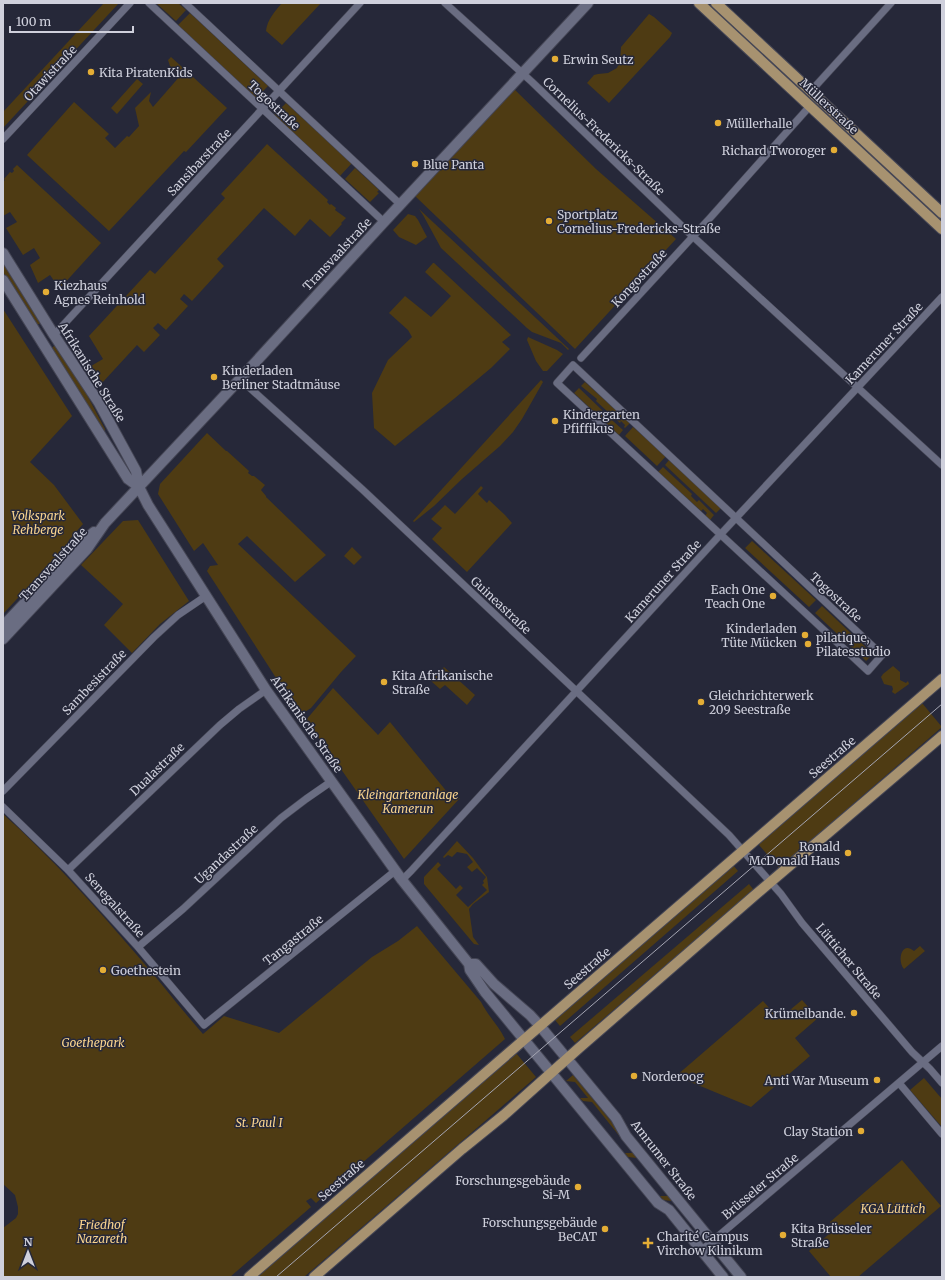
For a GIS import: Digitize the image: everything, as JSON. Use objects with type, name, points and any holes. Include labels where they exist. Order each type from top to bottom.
[{"type":"main road","name":"Müllerstraße","points":[[699,3],[942,229]]},
{"type":"main road","name":"Müllerstraße","points":[[716,3],[942,213]]},
{"type":"main road","name":"Seestraße","points":[[248,1277],[942,679]]},
{"type":"main road","points":[[314,1277],[462,1149],[504,1115],[567,1058],[770,882],[942,736]]},
{"type":"street","name":"Otawistraße","points":[[3,140],[130,3]]},
{"type":"street","name":"Togostraße","points":[[149,3],[384,222]]},
{"type":"street","name":"Togostraße","points":[[185,3],[401,205]]},
{"type":"street","name":"Sansibarstraße","points":[[54,335],[360,3]]},
{"type":"street","name":"Cornelius-Fredericks-Straße","points":[[445,3],[523,74],[693,236],[942,465]]},
{"type":"street","name":"Transvaalstraße","points":[[3,639],[29,604],[81,543],[105,523],[139,487],[588,3]]},
{"type":"street","points":[[811,91],[891,3]]},
{"type":"street","name":"Kongostraße","points":[[581,358],[810,106]]},
{"type":"street","name":"Afrikanische Straße","points":[[3,253],[54,335],[99,403],[136,471],[139,487],[148,505],[266,690],[395,871],[469,964],[470,970],[494,1003],[552,1072]]},
{"type":"street","name":"Afrikanische Straße","points":[[3,280],[128,479],[139,487]]},
{"type":"street","name":"Kameruner Straße","points":[[402,880],[942,297]]},
{"type":"street","points":[[43,343],[54,335]]},
{"type":"street","name":"Togostraße","points":[[573,365],[736,519],[882,655],[868,671],[556,383],[573,365]]},
{"type":"street","name":"Guineastraße","points":[[240,379],[363,490],[729,835],[743,850]]},
{"type":"street","name":"Sambesistraße","points":[[3,791],[154,637],[178,615],[206,596]]},
{"type":"street","name":"Transvaalstraße","points":[[3,626],[29,604]]},
{"type":"street","name":"Dualastraße","points":[[68,870],[220,725],[266,690]]},
{"type":"street","name":"Ugandastraße","points":[[138,947],[183,909],[281,818],[300,803],[332,782]]},
{"type":"street","name":"Senegalstraße","points":[[3,807],[68,870],[138,947],[204,1025]]},
{"type":"street","name":"Lütticher Straße","points":[[743,850],[802,923],[912,1052],[942,1083]]},
{"type":"street","name":"Tangastraße","points":[[204,1025],[395,871]]},
{"type":"street","name":"Afrikanische Straße","points":[[469,964],[476,964],[505,994],[530,1015],[540,1026]]},
{"type":"street","points":[[494,1003],[505,994]]},
{"type":"street","name":"Amrumer Straße","points":[[540,1026],[616,1118],[626,1136],[742,1277]]},
{"type":"street","name":"Brüsseler Straße","points":[[702,1250],[942,1046]]},
{"type":"street","points":[[552,1072],[658,1203],[669,1210],[724,1277]]},
{"type":"street","points":[[899,1083],[942,1134]]},
{"type":"green space","points":[[104,3],[119,3],[3,128],[3,112]]},
{"type":"green space","points":[[156,3],[178,3],[186,10],[176,21]]},
{"type":"green space","points":[[282,3],[321,3],[282,45],[266,31],[274,12]]},
{"type":"green space","points":[[190,13],[268,86],[256,98],[178,25]]},
{"type":"green space","points":[[649,14],[672,33],[609,103],[587,83],[594,75],[608,73],[617,68],[620,61],[621,47]]},
{"type":"green space","points":[[171,57],[227,108],[186,152],[184,151],[109,231],[27,155],[74,102],[109,134],[105,138],[115,148],[127,136],[129,137],[139,126],[135,108],[151,92],[149,101],[153,107],[180,76],[170,66],[168,60]]},
{"type":"green space","points":[[137,79],[143,84],[117,114],[111,108]]},
{"type":"green space","name":"Sportplatz Cornelius-Fredericks-Straße","points":[[513,88],[596,169],[676,239],[575,349],[415,196]]},
{"type":"green space","points":[[816,102],[942,219],[942,223],[814,104]]},
{"type":"green space","points":[[286,103],[352,163],[340,176],[274,115]]},
{"type":"green space","points":[[267,144],[328,200],[327,202],[330,205],[331,204],[336,208],[335,210],[346,218],[341,223],[342,224],[330,237],[310,219],[295,236],[264,208],[217,259],[224,266],[192,301],[184,294],[180,299],[188,306],[166,330],[158,323],[153,328],[160,335],[144,352],[137,345],[102,383],[91,366],[103,359],[89,336],[150,270],[155,274],[225,198],[221,194]]},
{"type":"green space","points":[[17,165],[101,243],[62,286],[57,285],[50,275],[38,283],[30,265],[40,258],[34,248],[23,255],[6,228],[17,222],[10,212],[3,216],[3,182],[10,172],[12,173],[14,171],[13,169]]},
{"type":"green space","points":[[355,168],[379,190],[377,192],[379,193],[370,202],[345,179]]},
{"type":"green space","points":[[419,209],[569,349],[568,350],[561,343],[532,332],[441,248]]},
{"type":"green space","points":[[408,214],[415,216],[427,237],[416,245],[399,237],[393,230]]},
{"type":"green space","points":[[3,263],[41,323],[37,325],[3,272]]},
{"type":"green space","points":[[433,263],[511,335],[502,342],[510,349],[491,368],[395,446],[374,428],[372,393],[388,360],[412,337],[408,330],[389,313],[405,296],[431,317],[451,296],[425,272]]},
{"type":"green space","name":"Volkspark Rehberge","points":[[3,309],[72,416],[30,462],[54,485],[83,524],[69,540],[67,545],[3,614]]},
{"type":"green space","points":[[528,337],[563,354],[547,371],[543,371],[536,361],[527,340]]},
{"type":"green space","points":[[54,346],[57,347],[87,395],[105,431],[52,350]]},
{"type":"green space","points":[[541,380],[543,382],[513,432],[500,446],[434,506],[414,522],[413,521]]},
{"type":"green space","points":[[585,382],[630,423],[625,428],[625,425],[621,421],[620,423],[596,401],[597,399],[581,386]]},
{"type":"green space","points":[[579,388],[623,430],[619,435],[574,393]]},
{"type":"green space","points":[[633,427],[666,456],[657,466],[625,436]]},
{"type":"green space","points":[[207,433],[249,471],[248,473],[265,485],[261,490],[266,497],[326,555],[295,582],[247,536],[238,544],[356,656],[311,708],[300,715],[207,571],[210,566],[218,565],[203,543],[194,551],[158,494],[160,484]]},
{"type":"green space","points":[[669,460],[721,508],[716,513],[665,465]]},
{"type":"green space","points":[[663,467],[692,494],[691,496],[697,502],[699,500],[714,515],[710,520],[705,516],[707,513],[703,509],[701,511],[658,472]]},
{"type":"green space","points":[[481,486],[483,488],[478,494],[487,503],[489,500],[512,523],[467,572],[432,539],[442,528],[431,519],[445,505],[455,514]]},
{"type":"green space","points":[[138,520],[189,601],[160,624],[132,653],[104,625],[123,604],[81,565],[123,521]]},
{"type":"green space","points":[[752,541],[816,600],[809,607],[745,548]]},
{"type":"green space","points":[[352,547],[362,557],[354,565],[344,556]]},
{"type":"green space","points":[[822,606],[873,654],[866,661],[815,613]]},
{"type":"green space","points":[[893,666],[900,672],[900,680],[906,683],[908,681],[909,684],[895,694],[892,692],[892,686],[884,684],[881,677]]},
{"type":"green space","points":[[444,667],[475,695],[467,705],[445,685],[440,689],[431,681]]},
{"type":"green space","name":"Kleingartenanlage Kamerun","points":[[333,688],[378,735],[390,722],[452,798],[460,798],[404,859],[306,720]]},
{"type":"green space","points":[[922,703],[942,727],[779,868],[759,845],[761,842]]},
{"type":"green space","points":[[3,814],[55,864],[88,900],[145,964],[203,1034],[224,1016],[279,1033],[372,957],[398,941],[417,926],[481,1002],[505,1039],[316,1203],[311,1198],[306,1201],[311,1207],[230,1277],[3,1277],[3,1228],[16,1218],[18,1214],[18,1207],[15,1195],[3,1184]]},
{"type":"green space","points":[[457,841],[473,858],[487,877],[489,892],[473,904],[469,909],[473,937],[479,945],[474,944],[424,884],[424,877],[438,862],[441,865],[437,869],[456,889],[460,885],[463,888],[456,895],[468,907],[487,890],[482,885],[486,877],[477,868],[472,872],[467,867],[473,862],[467,854],[457,852],[452,857],[448,855],[444,858],[443,857]]},
{"type":"green space","points":[[733,865],[738,871],[560,1026],[555,1020]]},
{"type":"green space","points":[[749,884],[753,889],[752,891],[575,1043],[570,1037]]},
{"type":"green space","points":[[920,946],[925,951],[904,969],[901,962],[903,950],[910,948],[914,951]]},
{"type":"green space","points":[[802,1000],[818,1018],[795,1038],[810,1056],[751,1107],[676,1076],[763,1001],[779,1019]]},
{"type":"green space","points":[[516,1053],[536,1077],[304,1277],[256,1277]]},
{"type":"green space","points":[[573,1075],[703,1233],[696,1239],[690,1232],[698,1232],[672,1201],[663,1200],[660,1196],[668,1196],[637,1158],[628,1157],[625,1153],[633,1153],[592,1102],[583,1101],[580,1098],[588,1098],[575,1082],[566,1081]]},
{"type":"green space","points":[[924,1078],[942,1099],[942,1127],[910,1090]]},
{"type":"green space","name":"KGA Lüttich","points":[[902,1160],[941,1206],[858,1277],[831,1277],[809,1251],[835,1229],[830,1222]]},
{"type":"tram line","points":[[276,1277],[942,704]]},
{"type":"place","name":"Erwin Seutz","points":[[555,59]]},
{"type":"place","name":"Kita PiratenKids","points":[[91,72]]},
{"type":"place","name":"Müllerhalle","points":[[718,123]]},
{"type":"place","name":"Richard Tworoger","points":[[834,150]]},
{"type":"place","name":"Blue Panta","points":[[415,164]]},
{"type":"place","name":"Sportplatz Cornelius-Fredericks-Straße","points":[[549,221]]},
{"type":"place","name":"Kiezhaus Agnes Reinhold","points":[[46,292]]},
{"type":"place","name":"Kinderladen Berliner Stadtmäuse","points":[[214,377]]},
{"type":"place","name":"Kindergarten Pfiffikus","points":[[555,421]]},
{"type":"place","name":"Each One Teach One","points":[[773,596]]},
{"type":"place","name":"Kinderladen Tüte Mücken","points":[[805,635]]},
{"type":"place","name":"pilatique, Pilatesstudio","points":[[808,644]]},
{"type":"place","name":"Kita Afrikanische Straße","points":[[384,682]]},
{"type":"place","name":"Gleichrichterwerk 209 Seestraße","points":[[701,702]]},
{"type":"place","name":"Ronald McDonald Haus","points":[[848,853]]},
{"type":"place","name":"Goethestein","points":[[103,970]]},
{"type":"place","name":"Krümelbande.","points":[[854,1013]]},
{"type":"place","name":"Norderoog","points":[[634,1076]]},
{"type":"place","name":"Anti War Museum","points":[[877,1080]]},
{"type":"place","name":"Clay Station","points":[[861,1131]]},
{"type":"place","name":"Forschungsgebäude Si-M","points":[[578,1187]]},
{"type":"place","name":"Forschungsgebäude BeCAT","points":[[605,1229]]},
{"type":"place","name":"Kita Brüsseler Straße","points":[[783,1235]]},
{"type":"place","name":"Charité Campus Virchow Klinikum","points":[[648,1243]]},
{"type":"park label","name":"Goethepark","points":[[93,1042]]},
{"type":"park label","name":"St. Paul I","points":[[259,1122]]},
{"type":"park label","name":"Friedhof Nazareth","points":[[102,1231]]}]
